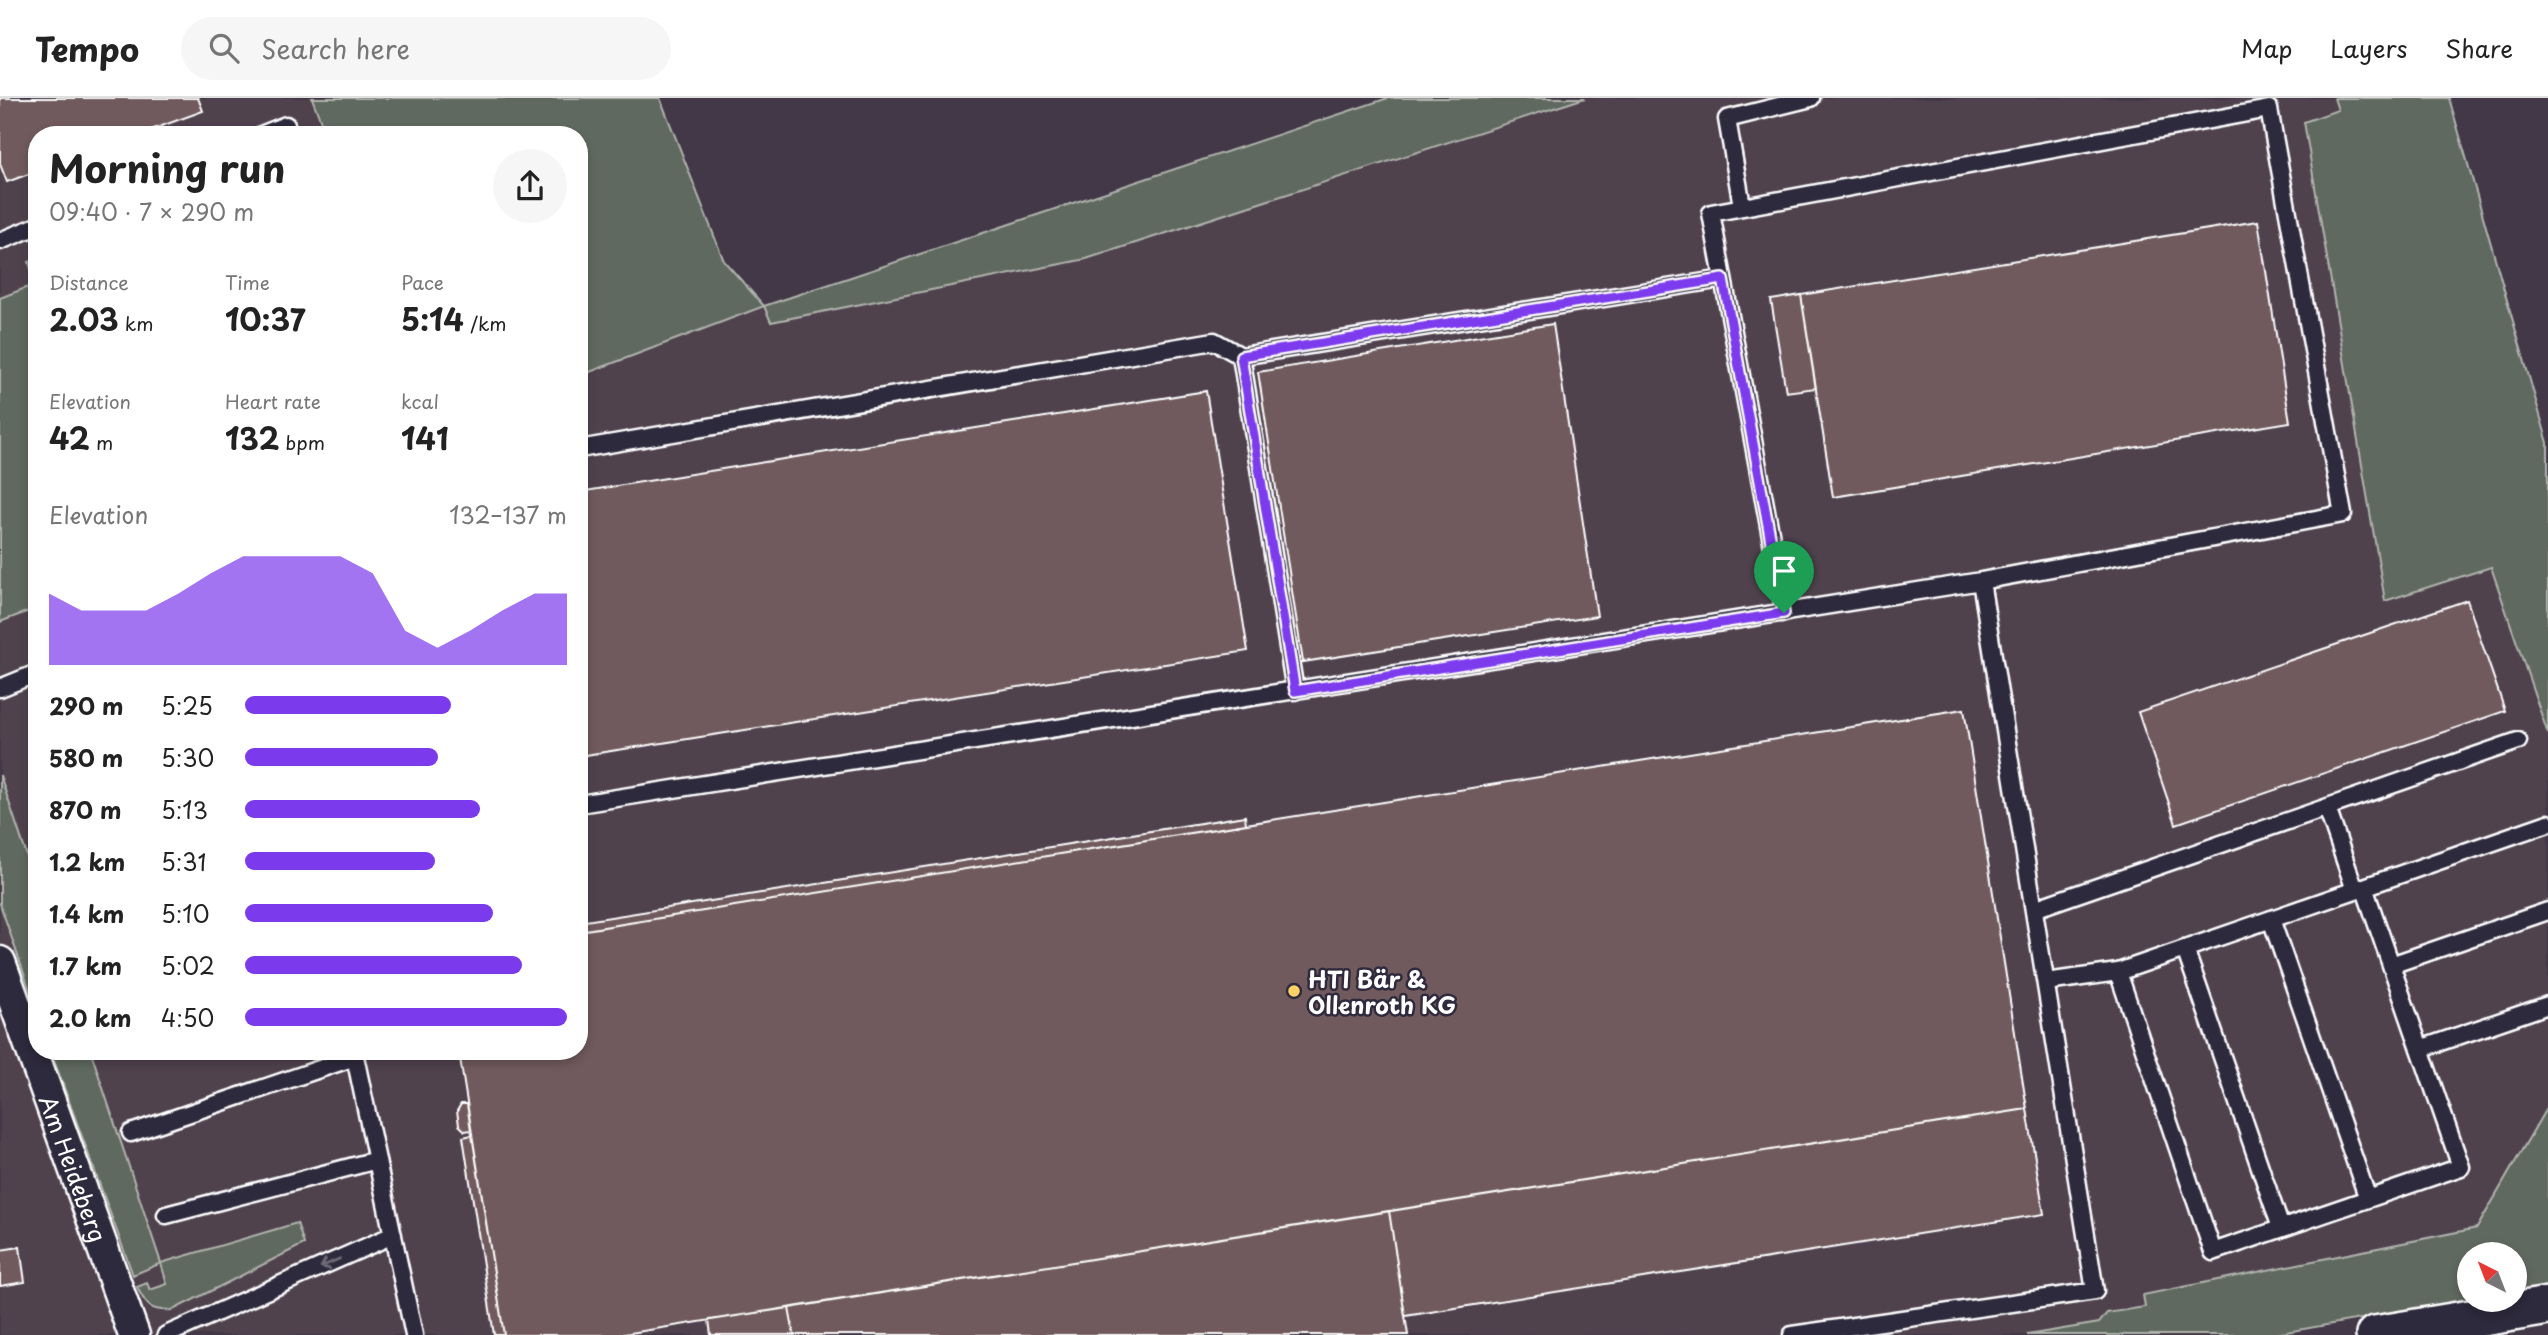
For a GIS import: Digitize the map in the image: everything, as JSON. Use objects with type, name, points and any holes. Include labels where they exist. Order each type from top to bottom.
[{"type":"street","name":"Am Heideberg","points":[[0,962],[28,1040]]},
{"type":"street","name":"Am Heideberg","points":[[35,1060],[134,1335]]},
{"type":"street","points":[[2375,1335],[2548,1306]]},
{"type":"lane","points":[[1742,206],[1727,119],[1811,98]]},
{"type":"lane","points":[[588,803],[1295,691],[1784,613],[1981,581],[2343,514],[2269,109],[2241,106],[1711,213],[1784,613]]},
{"type":"lane","points":[[0,241],[28,230]]},
{"type":"lane","points":[[588,447],[1214,341],[1241,356],[1723,279]]},
{"type":"lane","points":[[1241,356],[1295,691]]},
{"type":"lane","points":[[1792,1335],[2095,1291],[1981,581]]},
{"type":"lane","points":[[0,688],[28,677]]},
{"type":"lane","points":[[2034,909],[2518,741]]},
{"type":"lane","points":[[2118,972],[2214,1252],[2461,1167],[2391,965],[2327,808]]},
{"type":"lane","points":[[2046,982],[2118,972],[2548,823]]},
{"type":"lane","points":[[2391,965],[2548,911]]},
{"type":"lane","points":[[2271,919],[2368,1199]]},
{"type":"lane","points":[[2185,949],[2281,1228]]},
{"type":"lane","points":[[2420,1049],[2548,1005]]},
{"type":"lane","points":[[131,1133],[337,1060]]},
{"type":"lane","points":[[355,1060],[414,1335]]},
{"type":"lane","points":[[166,1215],[377,1160]]},
{"type":"lane","points":[[166,1335],[393,1235]]},
{"type":"shaded area","points":[[0,98],[326,98],[337,126],[28,126],[28,287],[0,298]]},
{"type":"shaded area","points":[[312,98],[660,98],[724,261],[764,306],[588,373],[588,126],[323,126]]},
{"type":"shaded area","points":[[1388,98],[2449,98],[2548,443],[2548,1286],[2527,1290],[2527,1242],[2457,1242],[2457,1302],[2270,1335],[0,1335],[0,589],[28,578],[28,1060],[588,1060],[588,373],[764,306]]},
{"type":"shaded area","points":[[1388,98],[1585,98],[1086,259],[771,322],[764,306]]},
{"type":"shaded area","points":[[2334,98],[2449,98],[2548,443],[2548,734],[2491,567],[2385,601],[2304,122],[2338,110]]},
{"type":"shaded area","points":[[28,287],[28,611],[0,622],[0,298]]},
{"type":"shaded area","points":[[0,775],[28,859],[28,985],[0,904]]},
{"type":"shaded area","points":[[54,1060],[94,1060],[161,1263],[133,1275]]},
{"type":"shaded area","points":[[2548,1105],[2548,1287],[2527,1290],[2527,1242],[2457,1242],[2457,1302],[2270,1335],[2027,1335],[2099,1323],[2107,1313],[2145,1307],[2143,1295],[2477,1228]]},
{"type":"shaded area","points":[[297,1223],[304,1244],[173,1310],[154,1309],[143,1299],[137,1287],[147,1283],[150,1290],[167,1284],[161,1263]]},
{"type":"building","points":[[0,98],[198,98],[203,111],[162,126],[28,126],[28,174],[7,182],[0,164]]},
{"type":"building","points":[[2258,221],[2290,422],[1833,497],[1801,295]]},
{"type":"building","points":[[1801,295],[1816,388],[1786,392],[1771,300]]},
{"type":"building","points":[[1553,324],[1597,616],[1303,662],[1258,372]]},
{"type":"building","points":[[1206,391],[1248,651],[588,755],[588,491]]},
{"type":"building","points":[[2467,600],[2505,711],[2176,824],[2138,712]]},
{"type":"building","name":"HTI Bär & Ollenroth KG","points":[[1964,709],[2027,1109],[618,1335],[504,1335],[460,1060],[588,1060],[588,930]]},
{"type":"building","points":[[1245,816],[1246,824],[588,930],[588,921]]},
{"type":"building","points":[[461,1104],[467,1104],[471,1130],[465,1131],[459,1125],[457,1111]]},
{"type":"building","points":[[2027,1109],[2044,1214],[1405,1316],[1389,1211]]},
{"type":"building","points":[[472,1135],[504,1335],[494,1335],[463,1137]]},
{"type":"building","points":[[1389,1211],[1408,1335],[794,1335],[789,1308]]},
{"type":"building","points":[[20,1247],[25,1282],[0,1286],[0,1250]]},
{"type":"building","points":[[789,1308],[794,1335],[711,1335],[709,1320]]},
{"type":"place","name":"HTI Bär & Ollenroth KG","points":[[1294,991]]},
{"type":"route","points":[[1723,279],[1784,613],[1295,691],[1241,356],[1723,279]]}]
